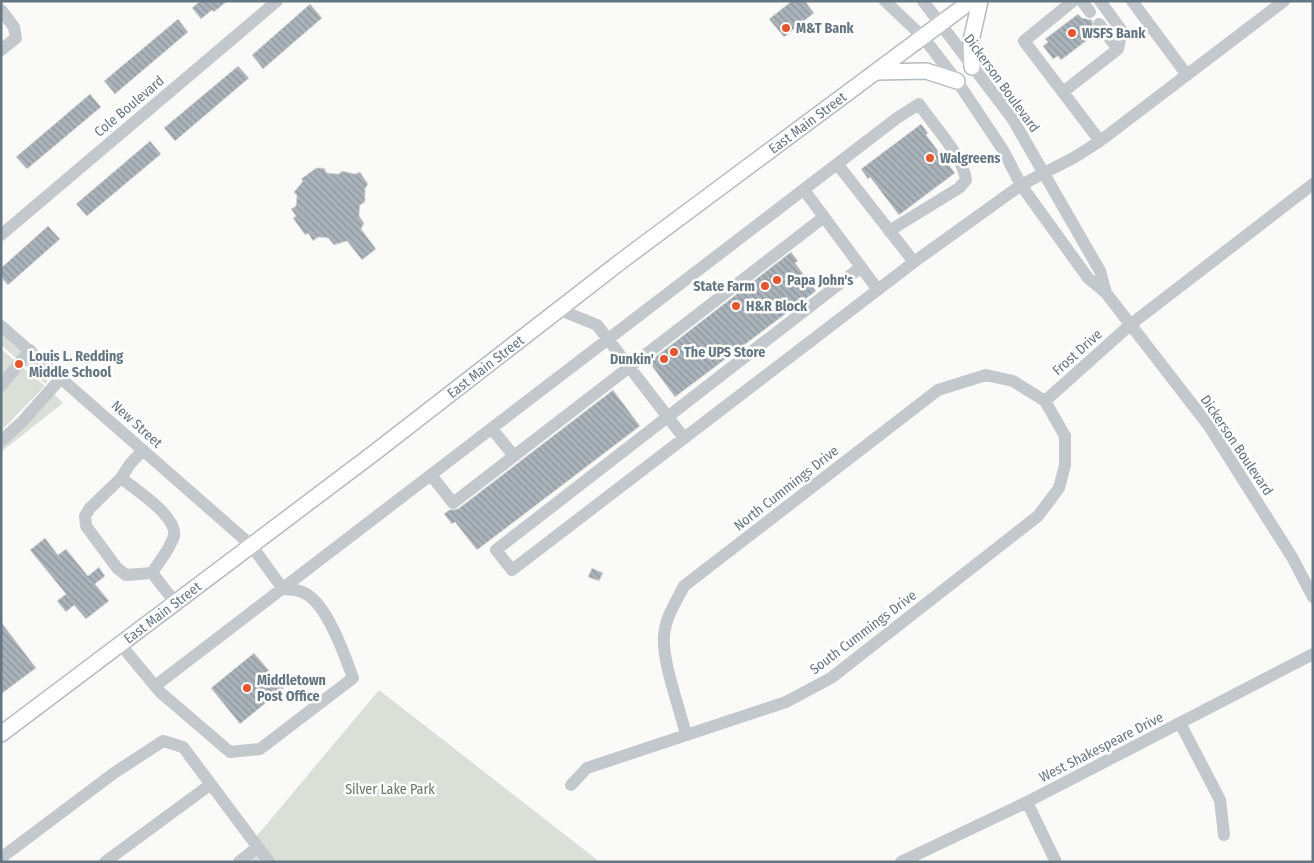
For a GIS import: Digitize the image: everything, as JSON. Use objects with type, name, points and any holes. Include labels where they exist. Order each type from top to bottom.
[{"type":"main road","name":"East Main Street","points":[[1,734],[560,310],[624,259],[971,1]]},
{"type":"main road","points":[[972,67],[971,41],[980,1]]},
{"type":"main road","points":[[876,72],[926,71],[957,81]]},
{"type":"street","name":"Cole Boulevard","points":[[1,235],[277,1]]},
{"type":"street","name":"Dickerson Boulevard","points":[[885,1],[923,37],[957,81],[1003,150],[1021,185],[1088,278],[1106,294],[1209,426],[1292,557],[1313,597]]},
{"type":"street","name":"Dickerson Boulevard","points":[[922,1],[1012,118],[1100,271],[1106,294]]},
{"type":"street","points":[[1073,1],[1024,42],[1100,141]]},
{"type":"street","points":[[1082,1],[1090,12]]},
{"type":"street","points":[[1063,92],[1118,49],[1122,30],[1100,1]]},
{"type":"street","points":[[1132,1],[1187,75]]},
{"type":"street","points":[[861,267],[496,550],[512,570],[914,262],[1021,185],[1100,141],[1284,1]]},
{"type":"street","points":[[1,10],[14,27],[16,38],[1,50]]},
{"type":"street","points":[[1099,24],[1118,49]]},
{"type":"street","points":[[155,686],[919,104],[954,154],[965,172],[966,180],[959,188],[890,231]]},
{"type":"street","points":[[838,165],[914,262]]},
{"type":"street","name":"Frost Drive","points":[[1045,400],[1130,325],[1313,184]]},
{"type":"street","points":[[804,190],[878,290]]},
{"type":"street","points":[[431,475],[453,503],[824,217]]},
{"type":"street","points":[[560,310],[597,325],[610,339],[684,438]]},
{"type":"street","name":"New Street","points":[[1,326],[62,377],[251,545],[283,589]]},
{"type":"street","points":[[1,386],[30,350]]},
{"type":"street","name":"North Cummings Drive","points":[[686,735],[668,665],[664,637],[669,614],[684,586],[938,390],[986,375],[1013,381],[1045,400]]},
{"type":"street","points":[[1,440],[22,422],[62,377]]},
{"type":"street","name":"South Cummings Drive","points":[[570,785],[587,768],[786,702],[831,678],[1038,516],[1059,488],[1066,465],[1065,436],[1045,400]]},
{"type":"street","points":[[492,429],[514,456]]},
{"type":"street","points":[[143,450],[130,464],[121,478],[90,508],[85,516],[86,526],[117,568],[126,575],[152,573]]},
{"type":"street","points":[[121,478],[165,514],[173,525],[174,535],[152,573]]},
{"type":"street","points":[[152,573],[175,602]]},
{"type":"street","points":[[121,644],[155,686],[230,752],[260,749],[353,678],[328,619],[304,592],[283,589]]},
{"type":"street","name":"West Shakespeare Drive","points":[[901,862],[1027,802],[1313,654]]},
{"type":"street","points":[[1180,723],[1220,800],[1224,834]]},
{"type":"street","points":[[1,858],[114,773],[163,740],[183,747],[269,862]]},
{"type":"street","points":[[105,862],[211,784]]},
{"type":"street","points":[[1027,802],[1056,862]]},
{"type":"street","points":[[239,862],[258,847]]},
{"type":"green space","points":[[1,334],[48,375],[46,384],[1,345]]},
{"type":"green space","points":[[1,349],[45,386],[1,431]]},
{"type":"green space","points":[[54,394],[63,403],[1,452],[1,448],[27,425]]},
{"type":"green space","name":"Silver Lake Park","points":[[379,690],[600,862],[235,862]]},
{"type":"building","points":[[200,1],[227,1],[214,12],[212,10],[201,19],[192,8]]},
{"type":"building","name":"M&T Bank","points":[[792,1],[805,1],[814,13],[784,37],[769,19]]},
{"type":"building","points":[[310,4],[322,18],[263,69],[252,55]]},
{"type":"building","name":"WSFS Bank","points":[[1078,14],[1082,18],[1092,20],[1093,29],[1090,31],[1094,35],[1061,60],[1058,56],[1053,59],[1043,46],[1048,42],[1045,39]]},
{"type":"building","points":[[178,19],[188,32],[115,94],[104,81]]},
{"type":"building","points":[[238,66],[249,78],[175,141],[164,128]]},
{"type":"building","points":[[90,94],[101,107],[27,169],[16,157]]},
{"type":"building","points":[[921,124],[928,133],[926,135],[955,173],[899,215],[870,177],[868,179],[861,169]]},
{"type":"building","points":[[150,141],[161,154],[87,216],[76,204]]},
{"type":"building","points":[[316,168],[324,168],[327,173],[339,174],[342,171],[355,174],[360,172],[368,184],[365,189],[365,202],[360,205],[359,216],[364,223],[361,229],[376,249],[362,260],[347,241],[334,245],[328,238],[318,237],[313,241],[308,233],[305,235],[293,218],[296,216],[291,209],[296,206],[297,196],[294,192],[303,181],[301,179]]},
{"type":"building","points":[[48,226],[60,239],[8,285],[1,277],[1,268]]},
{"type":"building","points":[[791,252],[798,261],[795,263],[816,291],[675,397],[649,362]]},
{"type":"building","points":[[613,390],[640,426],[477,550],[455,522],[452,524],[444,514],[449,510],[458,509]]},
{"type":"building","points":[[45,538],[58,555],[66,549],[88,576],[99,567],[105,576],[95,584],[109,601],[86,619],[74,605],[66,612],[57,601],[66,594],[30,550]]},
{"type":"building","points":[[592,568],[603,573],[599,581],[588,577]]},
{"type":"building","points":[[1,622],[36,668],[1,694]]},
{"type":"building","name":"Middletown Post Office","points":[[254,653],[284,688],[240,724],[211,688]]},
{"type":"place","name":"M&T Bank","points":[[786,28]]},
{"type":"place","name":"WSFS Bank","points":[[1072,33]]},
{"type":"place","name":"Walgreens","points":[[930,158]]},
{"type":"place","name":"Papa John's","points":[[777,280]]},
{"type":"place","name":"State Farm","points":[[765,286]]},
{"type":"place","name":"H&R Block","points":[[736,306]]},
{"type":"place","name":"The UPS Store","points":[[674,352]]},
{"type":"place","name":"Dunkin'","points":[[664,359]]},
{"type":"place","name":"Louis L. Redding Middle School","points":[[19,364]]},
{"type":"place","name":"Middletown Post Office","points":[[247,688]]}]
